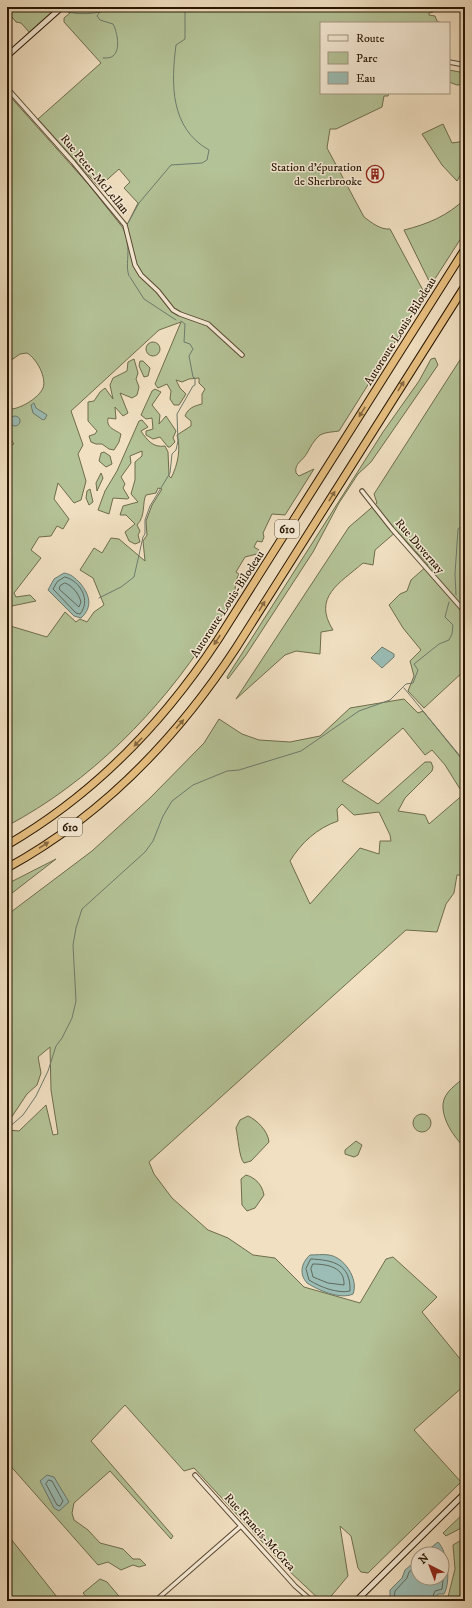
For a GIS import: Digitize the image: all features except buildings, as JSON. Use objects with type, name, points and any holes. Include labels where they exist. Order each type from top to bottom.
[{"type":"highway","name":"Autoroute Louis-Bilodeau","points":[[7,845],[59,811],[101,777],[135,745],[178,696],[211,650],[465,249]]},
{"type":"highway","name":"610","points":[[7,868],[57,836],[109,797],[160,748],[197,704],[236,648],[465,286]]},
{"type":"main road","points":[[7,56],[62,7]]},
{"type":"main road","points":[[356,1601],[465,1493]]},
{"type":"street","points":[[450,62],[465,65]]},
{"type":"street","name":"Rue Peter-McLellan","points":[[7,88],[73,162],[125,225],[135,265],[141,275],[158,291],[173,310],[208,324],[242,355]]},
{"type":"street","name":"Rue Duvernay","points":[[362,491],[392,529],[465,612]]},
{"type":"street","name":"Rue Francis-McCrea","points":[[195,1475],[295,1586],[312,1601]]},
{"type":"street","points":[[155,1601],[241,1526]]},
{"type":"green space","points":[[7,7],[58,7],[30,33],[21,23],[16,22],[7,11]]},
{"type":"green space","points":[[72,7],[437,7],[433,12],[429,13],[429,15],[435,16],[439,22],[320,22],[320,94],[389,94],[388,96],[384,96],[382,107],[336,129],[330,129],[327,148],[364,217],[379,227],[390,229],[425,294],[339,431],[320,435],[296,467],[296,473],[299,476],[314,469],[285,515],[272,514],[263,533],[264,537],[262,542],[257,541],[254,547],[259,550],[257,554],[245,557],[236,572],[239,574],[236,581],[235,592],[228,606],[169,690],[146,717],[95,766],[38,808],[7,826],[7,625],[47,637],[65,612],[76,622],[80,619],[87,622],[94,612],[104,605],[93,578],[80,570],[94,548],[102,553],[111,538],[119,539],[145,561],[143,541],[147,535],[146,521],[152,505],[162,489],[158,488],[156,493],[146,495],[142,518],[137,525],[140,531],[138,535],[140,542],[135,544],[129,541],[125,532],[135,524],[126,515],[120,515],[123,506],[138,502],[131,494],[135,480],[135,462],[142,456],[142,451],[130,456],[131,463],[121,477],[125,484],[123,488],[129,498],[113,498],[109,514],[98,510],[105,491],[117,471],[139,421],[142,420],[148,427],[141,431],[148,440],[154,445],[165,446],[168,452],[169,476],[171,478],[178,456],[179,445],[177,435],[191,426],[191,421],[185,416],[192,408],[202,404],[202,394],[205,389],[199,383],[199,378],[189,379],[182,382],[176,380],[180,388],[186,394],[179,405],[174,405],[170,399],[171,391],[167,384],[158,388],[155,384],[181,322],[159,330],[71,411],[83,445],[78,454],[86,481],[81,500],[74,503],[58,483],[54,499],[69,519],[63,529],[57,526],[51,536],[39,537],[31,550],[41,558],[14,593],[16,597],[30,595],[36,601],[7,607],[7,445],[14,444],[7,433],[7,409],[17,408],[33,400],[41,392],[44,384],[40,368],[34,359],[27,353],[20,354],[7,363],[7,93],[89,185],[123,228],[128,223],[138,203],[124,188],[130,182],[119,169],[99,187],[38,119],[101,63],[64,22],[64,18],[70,13],[68,11]]},
{"type":"green space","points":[[450,70],[465,73],[465,84],[457,85],[450,82]]},
{"type":"green space","points":[[443,124],[452,143],[465,141],[465,184],[461,174],[457,181],[442,165],[422,134]]},
{"type":"green space","points":[[465,199],[465,232],[431,285],[404,230],[437,219]]},
{"type":"green space","points":[[150,342],[156,342],[160,346],[160,352],[156,356],[150,356],[146,352],[146,346]]},
{"type":"green space","points":[[465,352],[465,670],[424,708],[408,691],[414,676],[410,661],[421,650],[403,628],[389,605],[400,594],[407,591],[411,580],[428,565],[397,531],[375,550],[373,565],[363,563],[338,584],[332,592],[327,600],[326,608],[327,618],[333,630],[321,632],[320,654],[296,651],[285,655],[236,699],[349,527],[377,503],[374,494]]},
{"type":"green space","points":[[435,358],[438,365],[371,462],[358,474],[339,503],[313,552],[246,655],[228,679],[227,677],[383,432],[419,381],[431,359]]},
{"type":"green space","points":[[134,359],[138,373],[136,379],[139,387],[137,395],[132,398],[120,393],[128,413],[123,416],[115,407],[116,419],[108,418],[109,426],[121,434],[119,442],[114,450],[109,449],[102,444],[91,442],[89,436],[95,434],[97,431],[88,421],[88,402],[94,401],[100,392],[105,388],[113,399],[110,385],[113,378],[127,371],[128,362]]},
{"type":"green space","points":[[140,361],[143,361],[150,368],[148,376],[144,377],[139,366]]},
{"type":"green space","points":[[155,389],[161,392],[152,405],[160,415],[159,424],[166,416],[176,431],[173,438],[175,442],[170,447],[168,447],[160,437],[153,439],[146,435],[146,431],[153,429],[152,418],[146,419],[141,415],[152,391]]},
{"type":"green space","points":[[104,452],[110,456],[112,464],[106,467],[99,461],[101,453]]},
{"type":"green space","points":[[101,473],[103,478],[97,491],[96,483]]},
{"type":"green space","points":[[90,489],[93,502],[89,505],[86,498],[87,491]]},
{"type":"green space","points":[[404,699],[418,713],[423,711],[465,763],[465,783],[460,789],[445,765],[432,750],[425,755],[403,728],[342,781],[378,804],[425,762],[431,762],[433,767],[432,771],[405,798],[398,811],[425,815],[429,824],[465,793],[465,875],[457,875],[454,893],[446,904],[437,932],[406,930],[149,1162],[154,1174],[172,1198],[208,1230],[228,1238],[253,1255],[275,1258],[304,1287],[360,1303],[386,1259],[393,1257],[437,1297],[422,1312],[465,1365],[465,1385],[414,1430],[461,1482],[368,1573],[361,1572],[358,1568],[351,1536],[340,1526],[348,1576],[327,1601],[321,1601],[288,1570],[194,1468],[184,1471],[125,1405],[91,1441],[173,1536],[171,1539],[110,1471],[74,1503],[72,1513],[74,1520],[88,1530],[100,1543],[123,1549],[133,1559],[140,1559],[146,1565],[139,1567],[133,1565],[121,1570],[108,1562],[98,1565],[7,1462],[7,915],[92,851],[150,798],[204,743],[219,719],[242,734],[259,740],[290,742],[320,736],[350,708]],"holes":[[[342,804],[354,815],[379,812],[390,835],[391,841],[380,841],[379,854],[360,848],[310,904],[290,861],[304,842],[316,832],[338,821],[337,809]],[[50,1047],[51,1090],[58,1134],[53,1135],[46,1105],[19,1131],[8,1130],[9,1121],[27,1094],[37,1085],[41,1073],[38,1057]]]},
{"type":"green space","points":[[56,859],[7,897],[7,884]]},
{"type":"green space","points":[[465,1077],[465,1148],[457,1139],[444,1116],[443,1104],[448,1092]]},
{"type":"green space","points":[[422,1114],[428,1117],[431,1123],[428,1129],[422,1132],[416,1129],[413,1123],[416,1117]]},
{"type":"green space","points":[[248,1116],[262,1126],[267,1134],[269,1142],[251,1161],[244,1163],[240,1152],[236,1128],[240,1120]]},
{"type":"green space","points":[[356,1141],[362,1145],[358,1155],[354,1157],[345,1154],[345,1150]]},
{"type":"green space","points":[[246,1175],[258,1182],[264,1195],[255,1208],[247,1211],[242,1205],[241,1179]]},
{"type":"green space","points":[[465,1512],[465,1526],[446,1536],[443,1533]]},
{"type":"green space","points":[[7,1534],[57,1597],[59,1601],[7,1601]]},
{"type":"green space","points":[[465,1538],[465,1601],[447,1601],[455,1569],[453,1545]]},
{"type":"green space","points":[[100,1579],[107,1582],[123,1601],[90,1601],[83,1593]]},
{"type":"water","points":[[34,403],[36,408],[47,415],[45,419],[43,420],[33,413],[31,405]]},
{"type":"water","points":[[13,416],[17,416],[19,417],[19,425],[13,426],[10,423],[10,419]]},
{"type":"water","points":[[64,573],[75,578],[83,587],[88,596],[89,605],[85,614],[81,618],[74,616],[48,590],[54,579]]},
{"type":"water","points":[[382,647],[394,654],[394,657],[382,668],[371,658]]},
{"type":"water","points":[[310,1255],[329,1255],[345,1264],[354,1282],[353,1294],[348,1296],[336,1295],[317,1289],[307,1283],[304,1280],[302,1269],[305,1261]]},
{"type":"water","points":[[47,1475],[54,1477],[69,1502],[59,1511],[54,1508],[40,1481]]},
{"type":"water","points":[[438,1542],[440,1546],[433,1546]]},
{"type":"water","points":[[410,1566],[410,1586],[446,1586],[444,1594],[438,1594],[434,1601],[383,1601],[390,1597],[390,1590],[402,1578],[405,1570]]},
{"type":"waterway","points":[[103,7],[97,16],[100,20],[113,24],[116,31],[118,45],[113,56],[110,58],[103,58]]},
{"type":"waterway","points":[[64,11],[86,14],[121,7]]},
{"type":"waterway","points":[[128,223],[139,203],[171,165],[202,163],[207,160],[209,150],[196,141],[187,130],[180,117],[176,104],[174,90],[174,60],[176,45],[185,39],[185,7]]},
{"type":"waterway","points":[[123,228],[127,239]]},
{"type":"waterway","points":[[127,242],[127,268],[129,276]]},
{"type":"waterway","points":[[130,277],[144,299],[176,320]]},
{"type":"waterway","points":[[99,598],[121,587],[134,577],[145,534],[145,520],[150,506],[170,473],[172,454],[176,450],[178,441],[177,414],[195,385],[195,378],[193,377],[189,356],[193,349],[190,344],[184,342],[185,324],[181,321]]},
{"type":"waterway","points":[[456,595],[455,574],[458,529],[465,523]]},
{"type":"waterway","points":[[7,1129],[23,1115],[36,1096],[48,1071],[56,1046],[62,1038],[72,1018],[76,1001],[73,945],[76,928],[82,909],[145,852],[153,841],[163,816],[172,801],[193,785],[227,771],[239,770],[301,751],[359,711],[390,700],[406,684],[413,683],[418,670],[414,664],[439,644],[449,640],[452,634],[453,625],[445,617],[449,602]]},
{"type":"waterway","points":[[404,688],[465,762]]},
{"type":"place","name":"Station d'épuration de Sherbrooke","points":[[375,174]]}]
